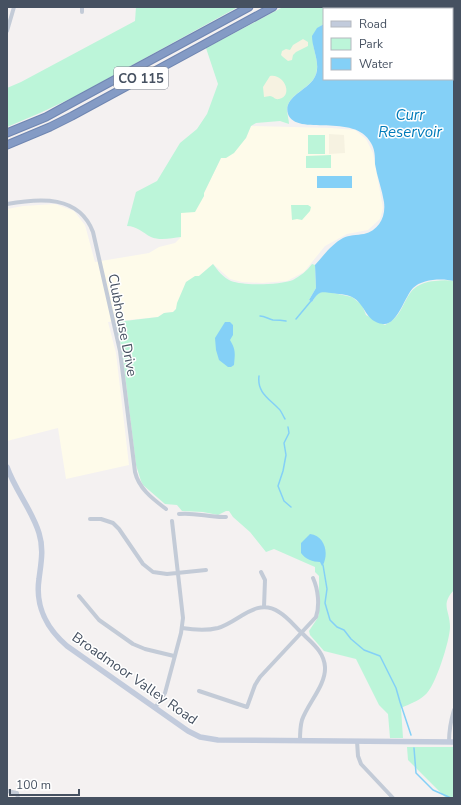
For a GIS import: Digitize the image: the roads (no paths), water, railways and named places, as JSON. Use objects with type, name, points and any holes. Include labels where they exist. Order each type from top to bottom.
[{"type":"highway","name":"CO 115","points":[[7,133],[46,117],[249,7]]},
{"type":"highway","name":"CO 115","points":[[7,145],[72,116],[273,7]]},
{"type":"street","points":[[7,31],[14,7]]},
{"type":"street","name":"Clubhouse Drive","points":[[7,204],[56,201],[73,206],[86,217],[90,224],[120,350],[137,481],[166,509]]},
{"type":"street","name":"Broadmoor Valley Road","points":[[7,467],[39,532],[42,551],[38,590],[41,610],[51,630],[67,646],[188,731],[205,738],[218,740],[452,742]]},
{"type":"street","points":[[179,514],[226,517]]},
{"type":"street","points":[[90,519],[101,519],[113,523],[149,570],[163,574],[206,570]]},
{"type":"street","points":[[155,708],[165,693],[182,628],[183,614],[172,521]]},
{"type":"street","points":[[261,572],[265,580],[264,607]]},
{"type":"street","points":[[199,691],[247,707],[255,684],[260,677],[314,620],[317,614],[317,587],[313,578]]},
{"type":"street","points":[[79,596],[99,620],[133,644],[145,649],[174,656]]},
{"type":"street","points":[[182,628],[206,630],[218,628],[230,624],[253,609],[264,607],[279,612],[318,649],[323,657],[325,667],[322,680],[302,719],[300,741]]},
{"type":"street","points":[[452,742],[449,728],[453,725],[454,710]]},
{"type":"street","points":[[357,741],[358,756],[361,764],[393,798]]},
{"type":"street","points":[[7,791],[17,793],[18,798]]},
{"type":"water","name":"Curr Reservoir","points":[[323,25],[323,80],[453,80],[453,29],[454,30],[454,281],[432,280],[417,285],[410,292],[397,316],[388,323],[377,323],[369,316],[357,300],[347,295],[322,292],[316,296],[312,302],[309,300],[316,288],[315,265],[331,247],[343,238],[364,234],[374,229],[383,218],[384,213],[384,202],[376,169],[373,148],[371,143],[363,134],[340,126],[302,124],[293,121],[288,114],[287,108],[289,103],[313,80],[316,75],[317,64],[312,36],[317,28]]},
{"type":"water","points":[[317,176],[352,176],[352,188],[317,188]]},
{"type":"water","points":[[225,322],[230,322],[233,325],[233,335],[230,340],[235,352],[235,357],[234,365],[231,367],[228,367],[219,360],[216,350],[215,338]]},
{"type":"water","points":[[310,534],[319,538],[324,546],[326,555],[322,566],[320,562],[309,560],[301,553],[301,543]]},
{"type":"waterway","points":[[296,319],[311,301]]},
{"type":"waterway","points":[[260,316],[273,320],[286,321]]},
{"type":"waterway","points":[[259,376],[261,391],[279,409],[285,419]]},
{"type":"waterway","points":[[288,427],[289,433],[284,443],[286,455],[278,486],[284,501],[291,507]]},
{"type":"waterway","points":[[323,565],[327,589],[325,603],[330,620],[337,627],[344,630],[351,639],[364,650],[380,656],[396,688],[411,735]]},
{"type":"waterway","points":[[414,748],[416,773],[433,790],[451,798]]}]
